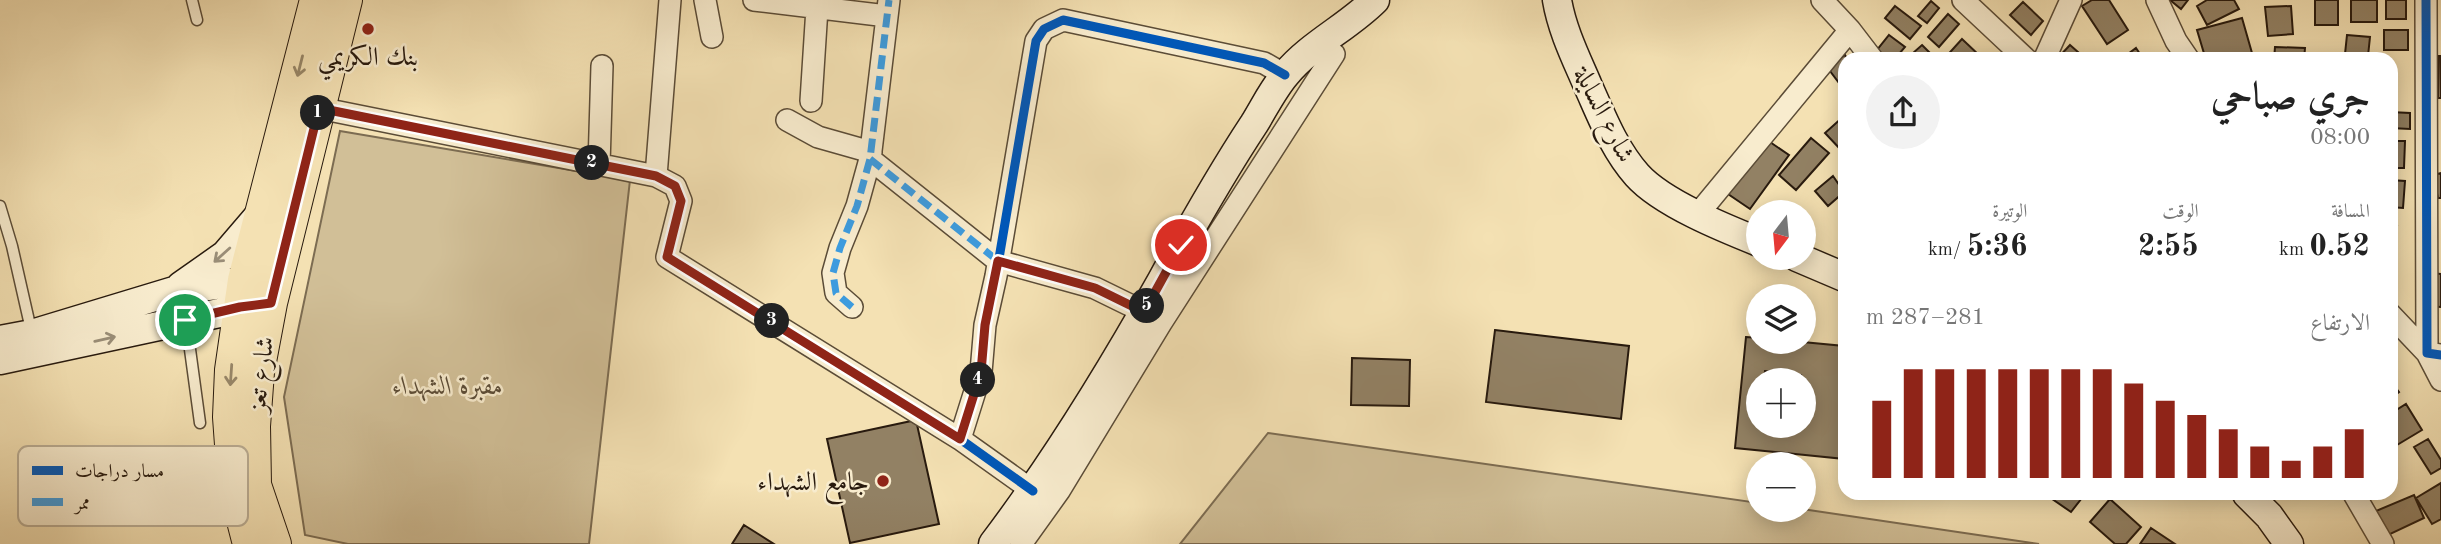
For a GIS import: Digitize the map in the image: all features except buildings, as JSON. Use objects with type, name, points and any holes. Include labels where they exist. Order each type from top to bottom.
[{"type":"main road","name":"شارع تعز","points":[[275,544],[255,485],[254,426],[263,211],[316,0]]},
{"type":"main road","name":"شارع تعز","points":[[231,446],[231,370],[319,108],[346,0]]},
{"type":"main road","name":"شارع تعز","points":[[244,526],[249,544]]},
{"type":"street","points":[[656,176],[670,0]]},
{"type":"street","points":[[705,0],[712,37]]},
{"type":"street","points":[[754,0],[817,8],[888,8],[870,156],[857,206],[833,273],[836,293],[852,307]]},
{"type":"street","points":[[1352,15],[1368,23],[1381,16],[1394,0]]},
{"type":"street","name":"شارع السايلة","points":[[1557,0],[1572,48],[1610,136],[1638,176],[1657,191],[1698,214],[1746,236]]},
{"type":"street","points":[[1822,0],[1867,52]]},
{"type":"street","points":[[1963,0],[2018,52]]},
{"type":"street","points":[[2048,52],[2071,0]]},
{"type":"street","points":[[2145,0],[2184,52]]},
{"type":"street","points":[[2157,0],[2176,41]]},
{"type":"street","points":[[2426,0],[2434,103],[2434,354],[2441,380]]},
{"type":"street","points":[[811,101],[817,8]]},
{"type":"street","points":[[993,544],[1033,491],[1144,312],[1219,178],[1285,75],[1352,15]]},
{"type":"street","points":[[1021,544],[1059,491],[1352,15]]},
{"type":"street","points":[[960,439],[981,372],[985,325],[1036,41],[1044,29],[1063,20],[1264,63],[1285,75]]},
{"type":"street","points":[[1698,214],[1850,30]]},
{"type":"street","points":[[599,164],[602,66]]},
{"type":"street","points":[[319,108],[656,176],[675,186],[681,201],[667,257],[960,439],[1033,491]]},
{"type":"street","points":[[787,120],[818,137],[870,156],[998,261],[1095,288],[1144,312]]},
{"type":"street","points":[[187,294],[263,211]]},
{"type":"street","points":[[1816,265],[1838,274]]},
{"type":"street","points":[[0,360],[35,344],[187,294],[258,292]]},
{"type":"street","points":[[0,340],[35,344],[193,315],[258,292]]},
{"type":"street","points":[[2398,321],[2434,354]]},
{"type":"street","points":[[2252,500],[2269,516],[2289,544]]},
{"type":"street","points":[[2357,500],[2382,544]]},
{"type":"lane","points":[[192,0],[197,20]]},
{"type":"lane","points":[[0,206],[35,344]]},
{"type":"lane","points":[[193,315],[200,423]]},
{"type":"green space","name":"مقبرة الشهداء","points":[[340,131],[630,180],[589,544],[348,544],[305,535],[284,397]]},
{"type":"green space","points":[[1268,433],[1746,501],[1746,522],[1816,522],[1816,511],[2039,544],[1180,544]]},
{"type":"marked path","points":[[852,307],[836,293],[833,273],[857,206],[870,159],[889,0]]},
{"type":"marked path","points":[[870,159],[998,261],[1095,288],[1144,312]]},
{"type":"cycle path","points":[[2426,0],[2427,353],[2441,355]]},
{"type":"cycle path","points":[[960,439],[981,372],[985,325],[996,276],[1036,41],[1044,29],[1063,20],[1264,63],[1285,75]]},
{"type":"cycle path","points":[[319,108],[656,176],[675,186],[681,201],[667,257],[960,439],[1033,491]]},
{"type":"place","name":"بنك الكريمي","points":[[368,29]]},
{"type":"place","name":"جامع الشهداء","points":[[883,481]]},
{"type":"route","points":[[185,320],[271,303],[319,108],[656,176],[675,186],[681,201],[667,257],[960,439],[981,372],[985,325],[998,261],[1095,288],[1144,312],[1181,245]]}]
